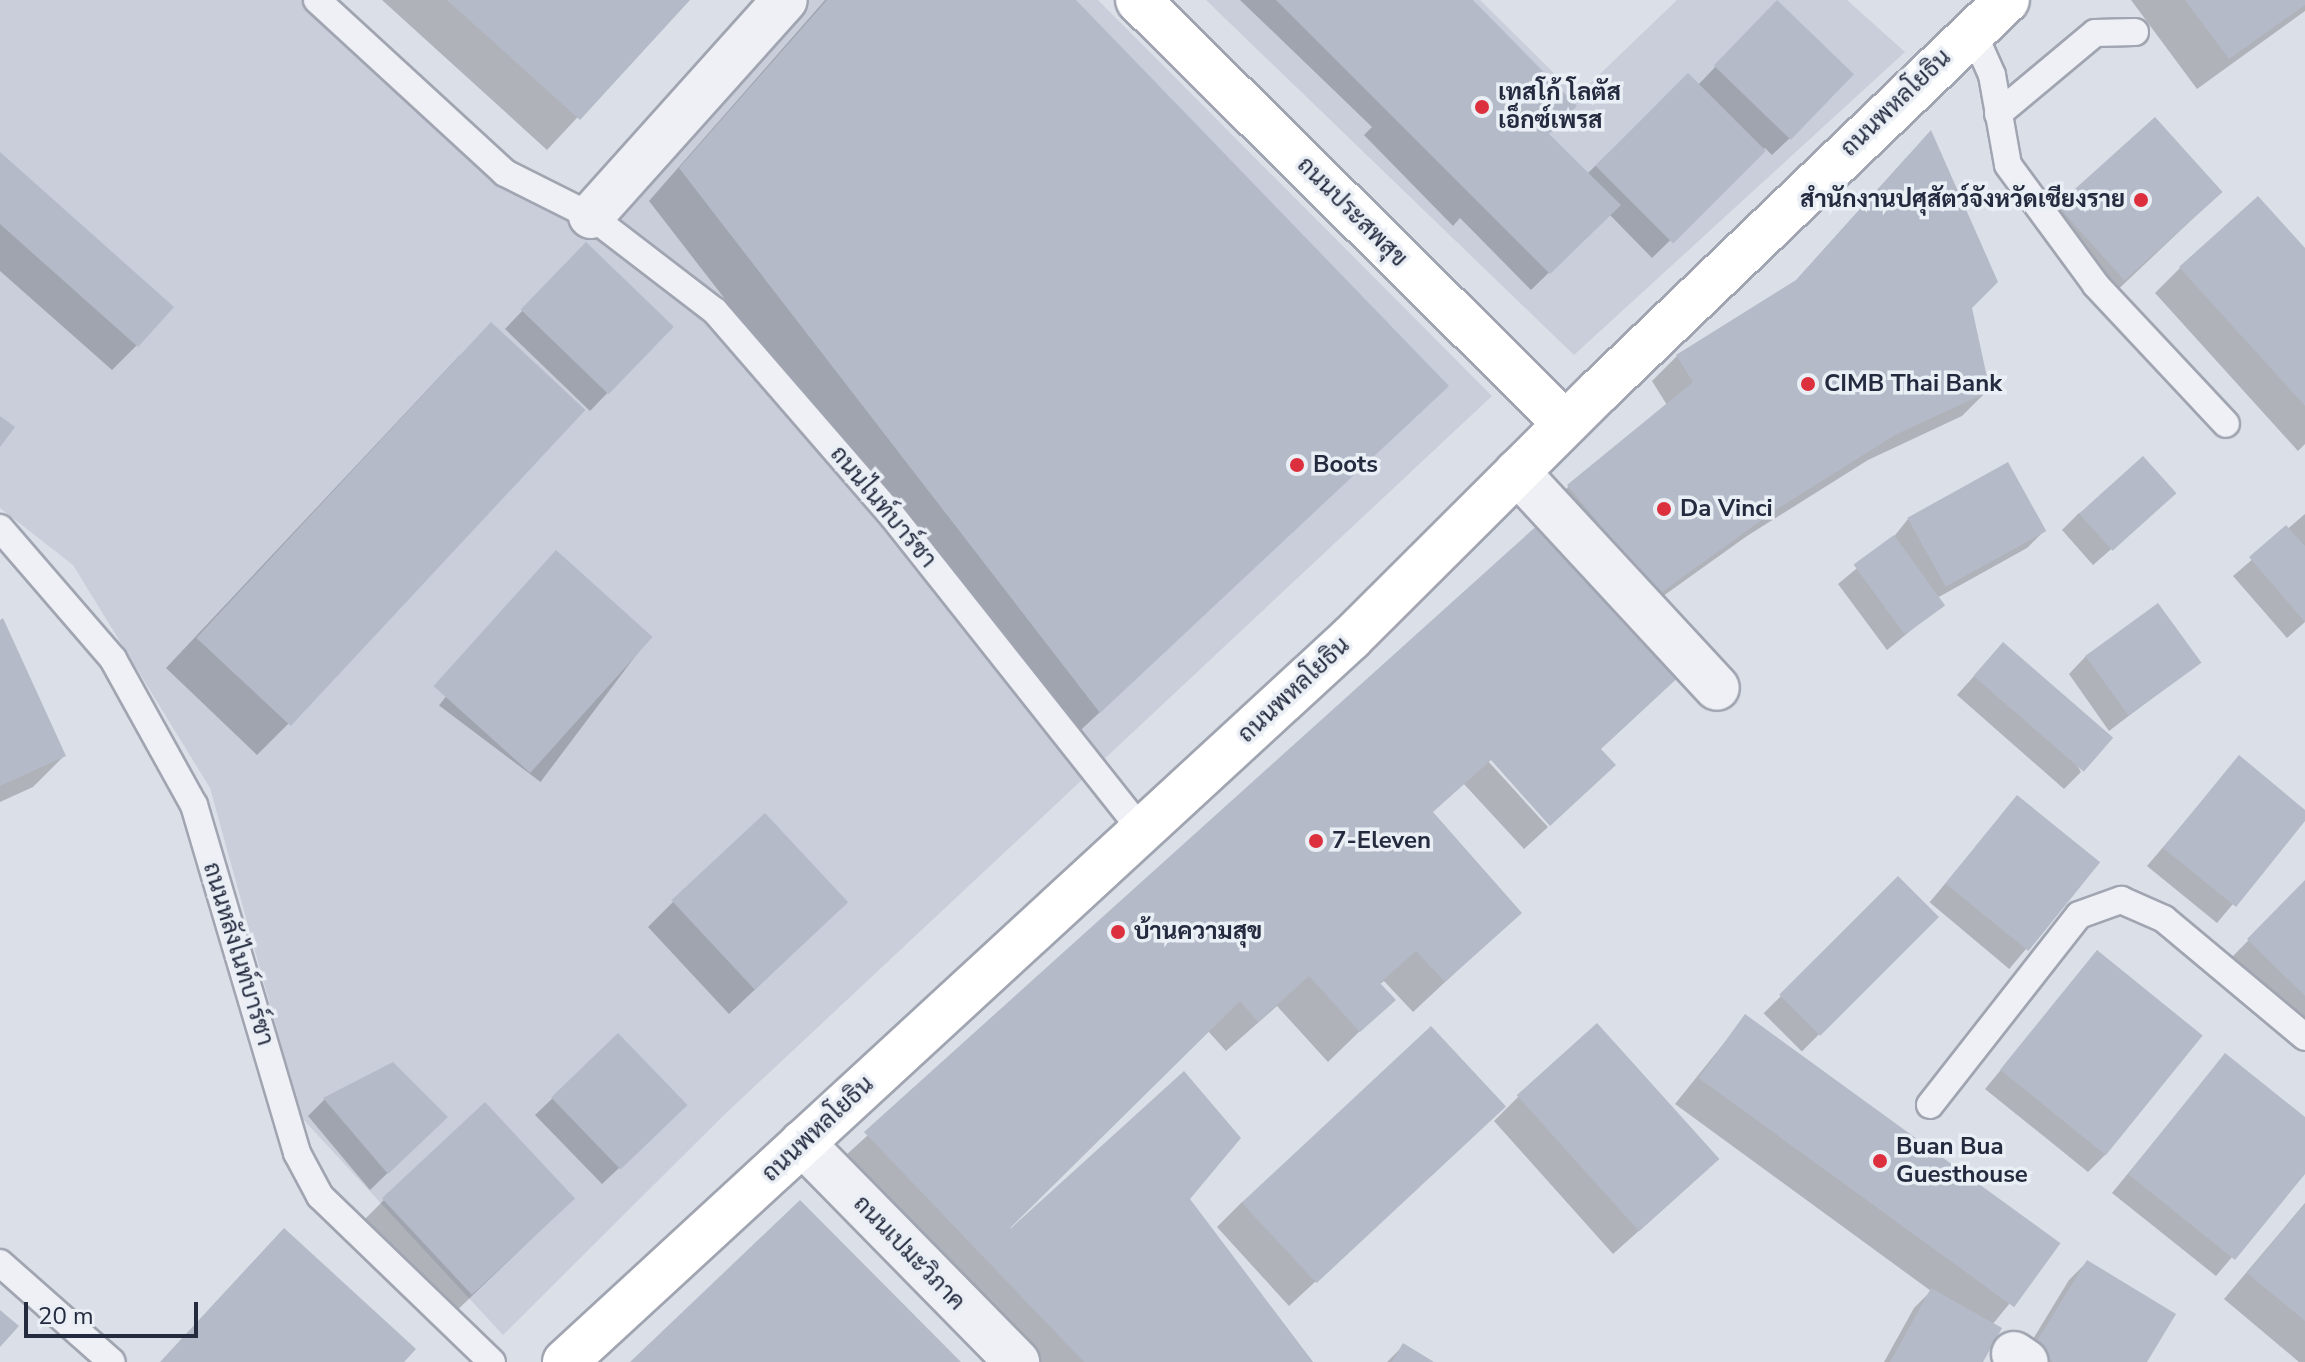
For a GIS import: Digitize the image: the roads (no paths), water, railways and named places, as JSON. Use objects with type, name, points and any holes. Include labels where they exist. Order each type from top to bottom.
[{"type":"main road","name":"ถนนประสพสุข","points":[[1138,0],[1566,424]]},
{"type":"main road","name":"ถนนพหลโยธิน","points":[[565,1362],[1351,638],[1566,424],[1972,30],[2007,0]]},
{"type":"street","points":[[591,216],[785,0]]},
{"type":"street","points":[[1517,472],[1717,688]]},
{"type":"street","name":"ถนนเปมะวิภาค","points":[[802,1143],[1017,1362]]},
{"type":"lane","name":"ถนนไนท์บาร์ซา","points":[[317,0],[505,173],[591,216],[715,311],[891,514],[1142,831]]},
{"type":"lane","points":[[1972,30],[1992,75],[2008,165],[2096,285],[2226,424]]},
{"type":"lane","points":[[1998,114],[2095,33],[2135,32]]},
{"type":"lane","name":"ถนนหลังไนท์บาร์ซา","points":[[0,528],[113,659],[194,805],[297,1153],[320,1196],[492,1362]]},
{"type":"lane","points":[[1930,1105],[2079,915],[2121,900],[2164,919],[2305,1037]]},
{"type":"lane","points":[[0,1263],[112,1362]]},
{"type":"place","name":"เทสโก้ โลตัส เอ็กซ์เพรส","points":[[1482,107]]},
{"type":"place","name":"สำนักงานปศุสัตว์จังหวัดเชียงราย","points":[[2141,200]]},
{"type":"place","name":"CIMB Thai Bank","points":[[1808,384]]},
{"type":"place","name":"Boots","points":[[1297,465]]},
{"type":"place","name":"Da Vinci","points":[[1664,509]]},
{"type":"place","name":"7-Eleven","points":[[1316,841]]},
{"type":"place","name":"บ้านความสุข","points":[[1118,932]]},
{"type":"place","name":"Buan Bua Guesthouse","points":[[1880,1161]]}]
